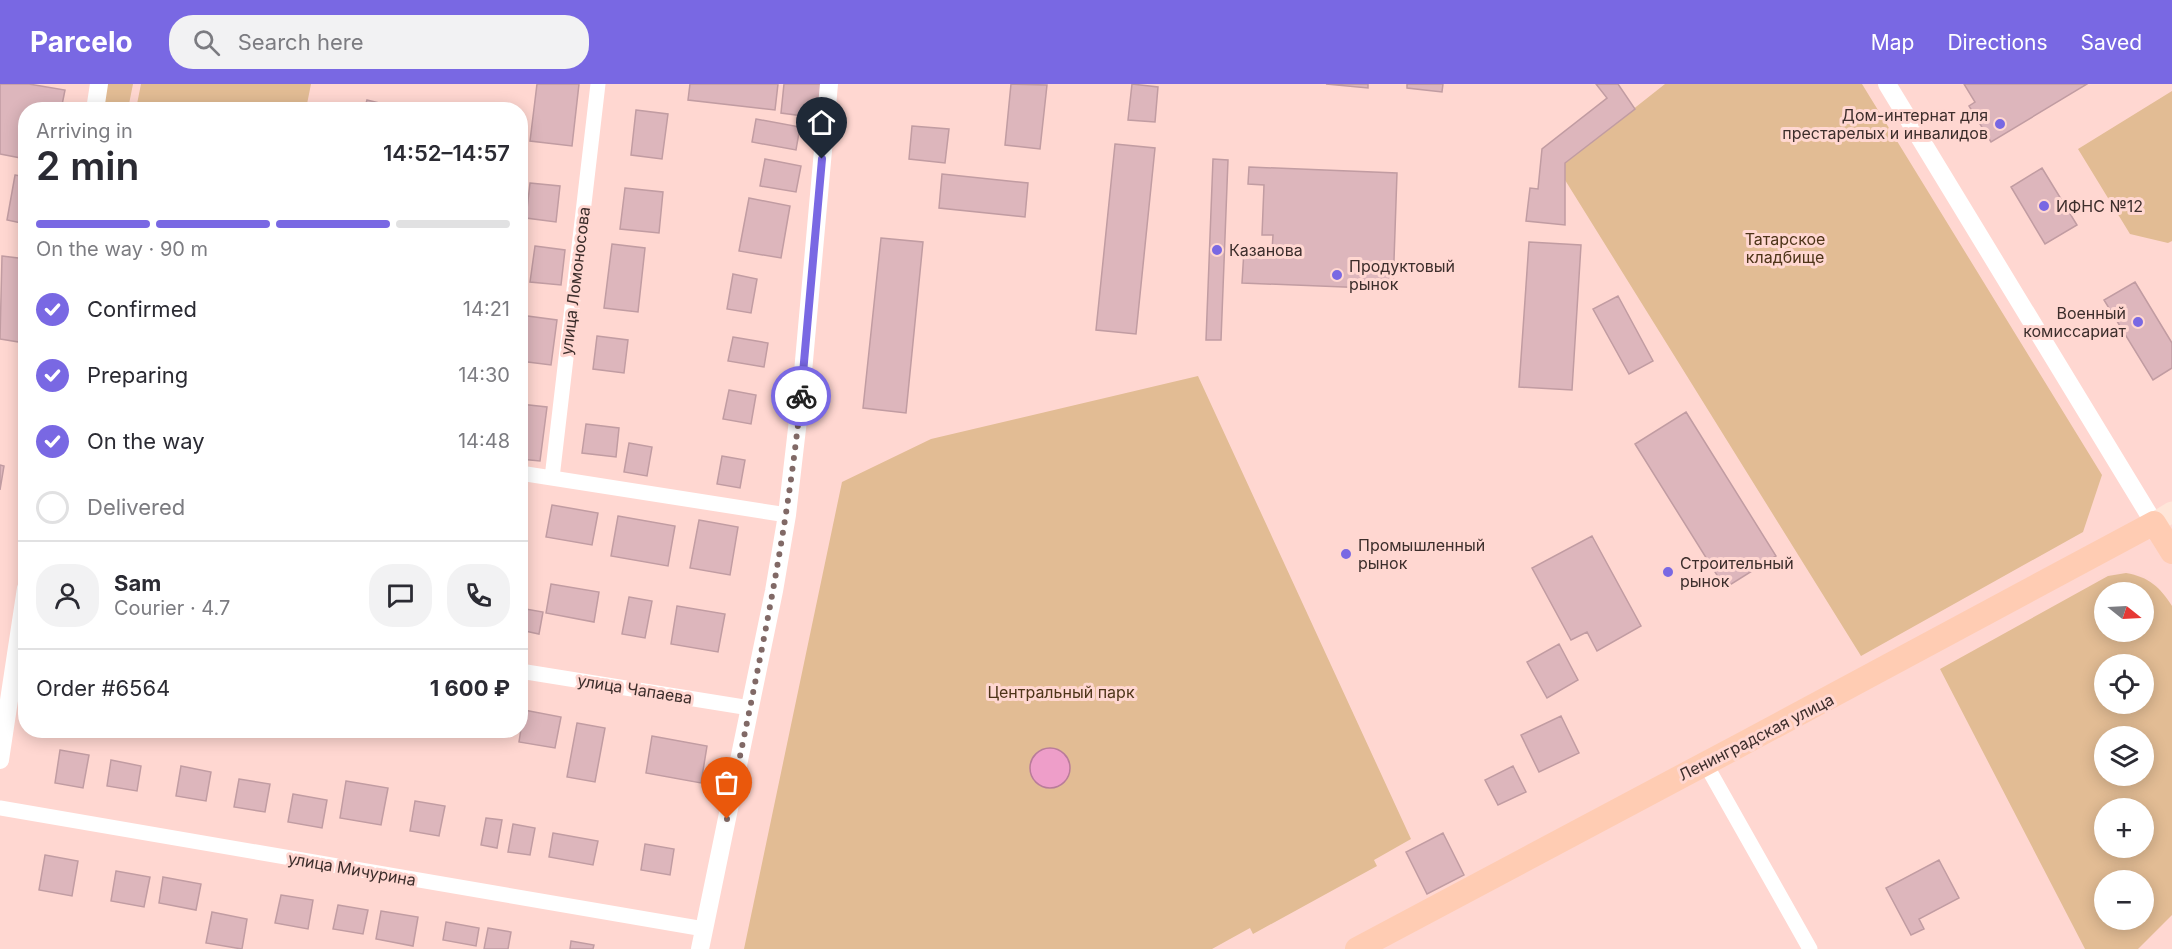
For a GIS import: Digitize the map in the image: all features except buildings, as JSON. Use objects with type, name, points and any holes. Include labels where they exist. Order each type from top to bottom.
[{"type":"main road","points":[[2163,518],[2172,552]]},
{"type":"main road","name":"Ленинградская улица","points":[[1357,949],[1831,698],[2163,518]]},
{"type":"street","points":[[96,102],[99,84]]},
{"type":"street","name":"улица Ломоносова","points":[[552,478],[598,84]]},
{"type":"street","points":[[700,949],[787,515],[801,394],[829,84]]},
{"type":"street","points":[[1887,84],[2163,518]]},
{"type":"street","points":[[528,474],[787,515]]},
{"type":"street","points":[[0,760],[18,638]]},
{"type":"street","name":"улица Чапаева","points":[[528,672],[750,708]]},
{"type":"street","points":[[1705,763],[1810,949]]},
{"type":"street","name":"улица Мичурина","points":[[0,808],[704,929]]},
{"type":"green space","points":[[106,84],[133,84],[129,102],[104,102]]},
{"type":"green space","points":[[141,84],[311,84],[307,102],[137,102]]},
{"type":"green space","name":"Татарское кладбище","points":[[1665,84],[1862,84],[2102,475],[2083,532],[1861,656],[1565,180],[1565,163]]},
{"type":"green space","points":[[2172,91],[2172,241],[2168,243],[2130,234],[2078,149]]},
{"type":"green space","name":"Центральный парк","points":[[1198,376],[1411,839],[1374,860],[1377,866],[1253,934],[1250,928],[1212,949],[744,949],[842,482],[931,439]]},
{"type":"green space","points":[[2126,573],[2150,582],[2097,582],[2108,576]]},
{"type":"green space","points":[[2094,584],[2094,642],[2154,642],[2154,585],[2163,593],[2172,606],[2172,915],[2138,949],[2085,949],[1940,669]]},
{"type":"shaded area","points":[[1050,748],[1058,749],[1064,754],[1069,760],[1069,776],[1064,782],[1058,787],[1050,788],[1042,787],[1036,782],[1031,776],[1030,768],[1031,760],[1036,754],[1042,749]]},
{"type":"way so far","points":[[727,819],[774,591],[787,515],[801,396]]},
{"type":"place","name":"Дом-интернат для престарелых и инвалидов","points":[[2000,124]]},
{"type":"place","name":"ИФНС №12","points":[[2044,206]]},
{"type":"place","name":"Казанова","points":[[1217,250]]},
{"type":"place","name":"Продуктовый рынок","points":[[1337,275]]},
{"type":"place","name":"Военный комиссариат","points":[[2138,322]]},
{"type":"place","name":"Промышленный рынок","points":[[1346,554]]},
{"type":"place","name":"Строительный рынок","points":[[1668,572]]},
{"type":"route","points":[[801,396],[822,159]]}]
